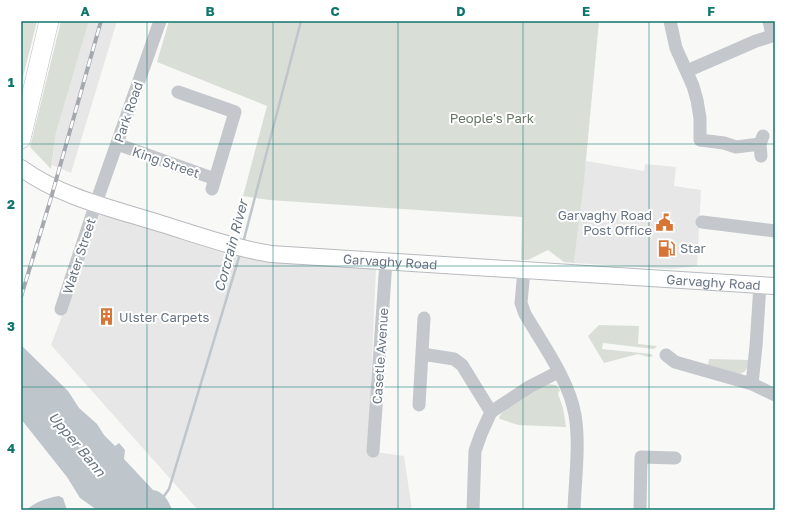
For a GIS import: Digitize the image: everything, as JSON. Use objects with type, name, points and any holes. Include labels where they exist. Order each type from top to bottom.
[{"type":"highway","points":[[22,136],[49,21]]},
{"type":"main road","name":"Garvaghy Road","points":[[21,168],[67,193],[96,204],[230,246],[251,251],[271,254],[524,270],[664,283],[768,285]]},
{"type":"street","name":"Park Road","points":[[96,204],[160,21]]},
{"type":"street","points":[[670,21],[676,48],[687,71],[697,100],[700,118],[700,140],[724,143],[736,147],[761,145]]},
{"type":"street","points":[[687,71],[774,35],[769,21]]},
{"type":"street","name":"King Street","points":[[117,144],[214,184],[235,112],[178,92]]},
{"type":"street","name":"Water Street","points":[[62,309],[96,204]]},
{"type":"street","points":[[702,222],[775,231]]},
{"type":"street","name":"Casetle Avenue","points":[[373,451],[386,261]]},
{"type":"street","points":[[524,270],[521,303],[525,314],[570,396],[575,415],[576,445],[574,510]]},
{"type":"street","points":[[752,384],[756,346],[768,285]]},
{"type":"street","points":[[418,404],[424,318]]},
{"type":"street","points":[[422,354],[454,359],[462,365],[491,412]]},
{"type":"street","points":[[666,355],[675,362],[752,384],[775,394]]},
{"type":"street","points":[[472,510],[476,451],[491,412],[529,387],[558,372]]},
{"type":"street","points":[[640,510],[641,457],[675,458]]},
{"type":"shaded area","points":[[89,21],[117,21],[71,173],[52,165],[56,133]]},
{"type":"shaded area","points":[[586,161],[644,171],[645,164],[676,167],[674,186],[701,190],[697,266],[671,269],[574,263]]},
{"type":"shaded area","points":[[102,210],[248,257],[376,267],[368,451],[404,456],[412,510],[198,510],[51,345]]},
{"type":"green space","points":[[21,21],[37,21],[21,85]]},
{"type":"green space","points":[[61,21],[89,21],[56,133],[51,169],[30,147]]},
{"type":"green space","name":"People's Park","points":[[169,21],[599,21],[584,181],[574,263],[564,262],[548,250],[528,260],[521,260],[522,217],[269,200],[243,196],[267,106],[157,62]]},
{"type":"green space","points":[[599,325],[639,326],[638,344],[657,346],[654,349],[603,343],[602,349],[651,354],[653,356],[649,357],[638,354],[604,363],[588,336]]},
{"type":"green space","points":[[709,359],[749,360],[747,369],[740,374],[708,365]]},
{"type":"green space","points":[[547,384],[556,385],[560,390],[558,394],[563,408],[566,427],[518,425],[500,419],[499,417],[508,407]]},
{"type":"water","name":"Upper Bann","points":[[21,345],[68,391],[79,408],[97,424],[104,435],[115,446],[119,443],[125,450],[124,459],[153,490],[160,492],[165,497],[172,510],[97,510],[80,498],[67,477],[21,419]]},
{"type":"water","points":[[59,496],[63,498],[67,510],[26,510],[41,501]]},
{"type":"waterway","name":"Corcrain River","points":[[243,243],[301,21]]},
{"type":"waterway","name":"Corcrain River","points":[[164,496],[169,489],[240,254]]},
{"type":"railway","points":[[21,297],[51,198],[101,21]]},
{"type":"place","name":"Garvaghy Road Post Office","points":[[665,222]]},
{"type":"place","name":"Star","points":[[667,248]]},
{"type":"place","name":"Ulster Carpets","points":[[106,317]]}]
